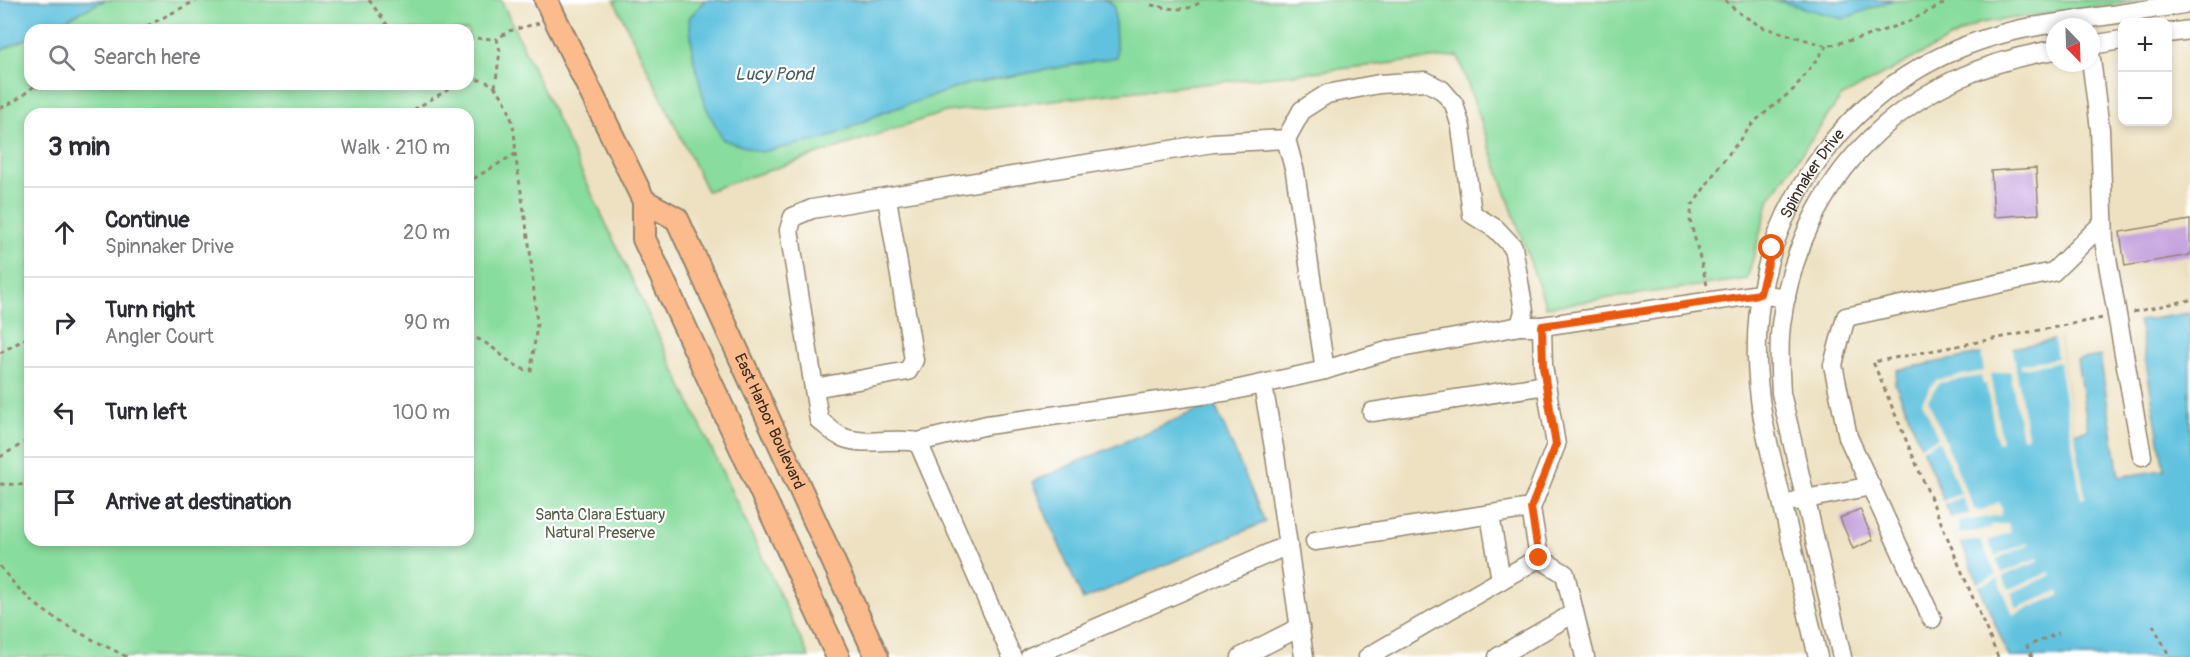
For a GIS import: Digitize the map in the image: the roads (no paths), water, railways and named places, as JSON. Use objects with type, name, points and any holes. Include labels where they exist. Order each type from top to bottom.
[{"type":"main road","points":[[551,10],[644,201],[644,239],[838,657]]},
{"type":"main road","name":"East Harbor Boulevard","points":[[644,201],[676,219],[878,657]]},
{"type":"street","name":"Spinnaker Drive","points":[[2100,20],[2190,3]]},
{"type":"street","name":"Spinnaker Drive","points":[[1818,657],[1759,394],[1756,324],[1764,273],[1782,221],[1796,195],[1832,141],[1873,101],[1917,69],[1969,44],[2015,31],[2046,28]]},
{"type":"street","points":[[2172,32],[2190,30]]},
{"type":"street","points":[[2100,44],[2118,41]]},
{"type":"street","name":"Spinnaker Drive","points":[[1842,657],[1781,393],[1779,354],[1786,298],[1797,256],[1820,205],[1853,158],[1890,121],[1929,93],[1951,81],[2001,62],[2046,52]]},
{"type":"street","points":[[2093,72],[2100,129],[2104,241],[2142,456]]},
{"type":"street","points":[[1325,370],[1295,172],[1286,140],[1302,110],[1327,94],[1379,84],[1425,81],[1442,90],[1454,104],[1461,127],[1472,214],[1496,229],[1513,247],[1524,311],[1520,326]]},
{"type":"street","points":[[1286,140],[1213,143],[812,209],[793,218],[789,230],[819,420],[842,437],[861,441],[918,442],[987,425],[1263,385],[1325,370],[1390,350],[1520,326],[1542,326],[1760,294],[1786,298]]},
{"type":"street","points":[[814,388],[908,371],[914,360],[887,198]]},
{"type":"street","points":[[1932,619],[1848,437],[1833,365],[1846,316],[2053,272],[2103,224]]},
{"type":"street","points":[[1542,326],[1543,366],[1556,445],[1531,508],[1539,558],[1565,574],[1585,657]]},
{"type":"street","points":[[1263,385],[1304,657]]},
{"type":"street","points":[[1372,412],[1546,385]]},
{"type":"street","points":[[918,442],[1012,657]]},
{"type":"street","points":[[1783,504],[1871,486]]},
{"type":"street","points":[[1315,541],[1531,508]]},
{"type":"street","points":[[1490,515],[1501,580]]},
{"type":"street","points":[[1030,657],[1288,546]]},
{"type":"street","points":[[1368,657],[1539,558]]},
{"type":"street","points":[[1498,657],[1574,613]]},
{"type":"street","points":[[1241,657],[1300,627]]},
{"type":"water","points":[[0,0],[105,0],[56,24],[24,24],[24,40],[0,51]]},
{"type":"water","name":"Lucy Pond","points":[[705,0],[1108,0],[1114,6],[1117,57],[968,84],[882,113],[825,139],[761,152],[723,140],[706,107],[694,61],[689,18]]},
{"type":"water","points":[[1775,0],[1893,0],[1843,19]]},
{"type":"water","points":[[2190,313],[2190,657],[2009,657],[1895,383],[1897,370],[2059,339],[2074,433],[2088,430],[2077,360],[2100,356],[2119,477],[2164,470],[2139,321]]},
{"type":"water","points":[[1214,403],[1265,522],[1083,600],[1032,482]]},
{"type":"park label","name":"Santa Clara Estuary Natural Preserve","points":[[600,524]]}]
